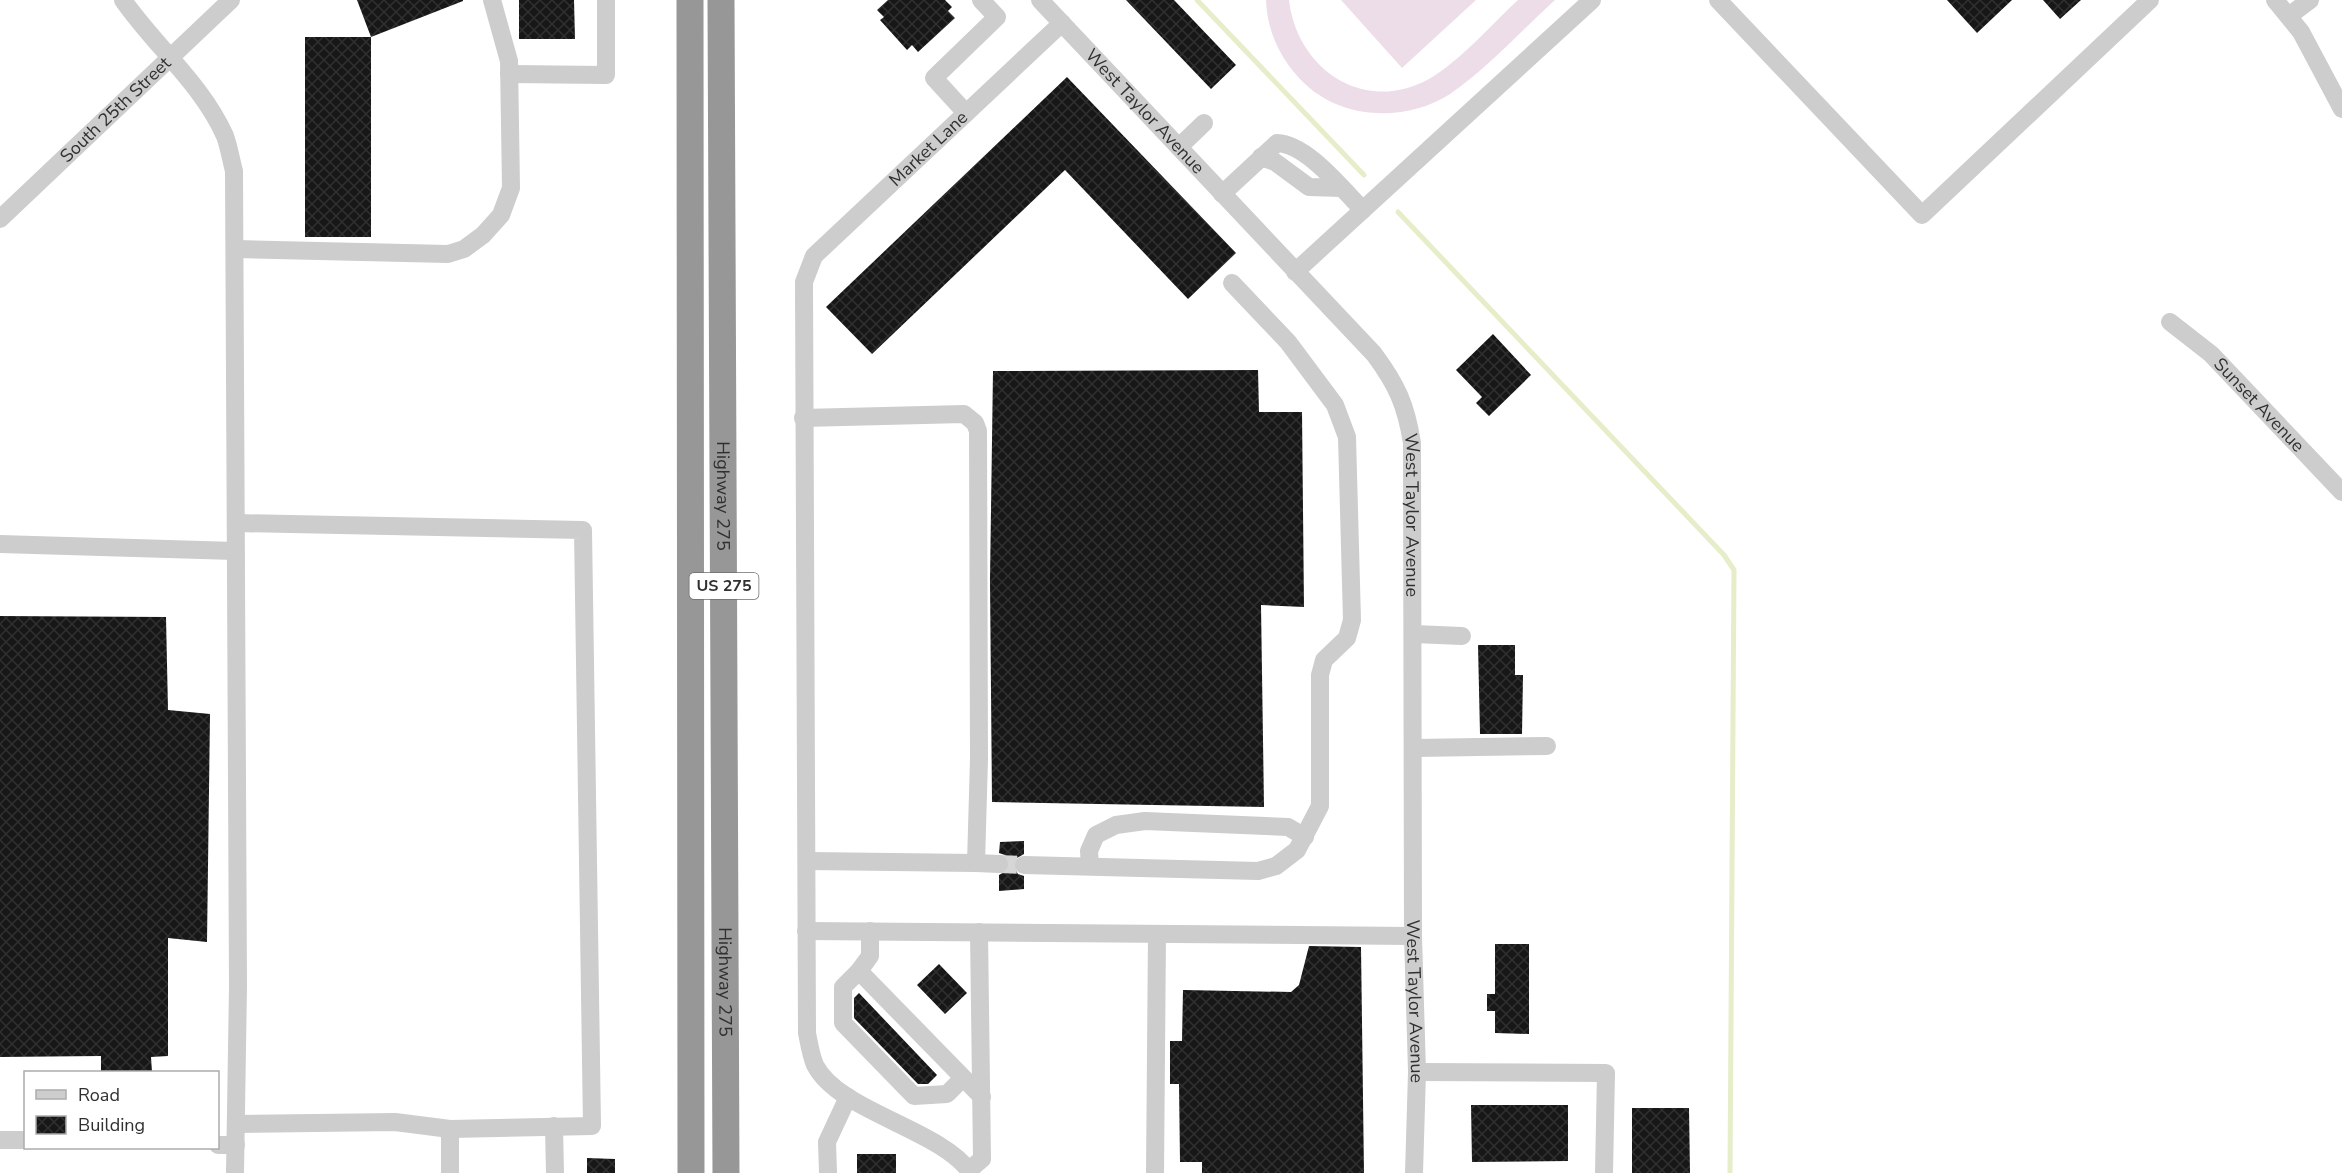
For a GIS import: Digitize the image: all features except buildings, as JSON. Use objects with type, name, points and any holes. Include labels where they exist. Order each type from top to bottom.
[{"type":"highway","name":"Highway 275","points":[[690,0],[691,1173]]},
{"type":"highway","name":"Highway 275","points":[[721,0],[726,1173]]},
{"type":"street","points":[[123,0],[168,58],[206,101],[225,137],[234,171],[236,249],[236,1124],[227,1145],[235,1173]]},
{"type":"street","name":"South 25th Street","points":[[0,219],[231,0]]},
{"type":"street","points":[[236,249],[448,254],[464,249],[483,235],[501,214],[511,188],[509,61],[492,0]]},
{"type":"street","points":[[509,74],[606,75],[606,0]]},
{"type":"street","points":[[966,113],[934,78],[998,18],[981,0]]},
{"type":"street","points":[[1295,272],[1592,0]]},
{"type":"street","points":[[1718,0],[1922,215],[2150,0]]},
{"type":"street","points":[[2275,0],[2290,15],[2342,109]]},
{"type":"street","points":[[2290,15],[2310,0]]},
{"type":"street","name":"West Taylor Avenue","points":[[1047,2],[1062,23],[1374,354],[1395,383],[1407,412],[1412,443],[1414,634],[1413,936],[1417,1072],[1414,1173]]},
{"type":"street","name":"Market Lane","points":[[803,418],[804,282],[814,256],[1062,23]]},
{"type":"street","points":[[1179,147],[1204,123]]},
{"type":"street","points":[[1222,194],[1277,143],[1286,143],[1323,169],[1363,210]]},
{"type":"street","points":[[1024,865],[1258,871],[1276,866],[1297,850],[1320,806],[1320,675],[1324,660],[1347,638],[1352,620],[1347,436],[1335,405],[1294,351],[1232,283]]},
{"type":"street","name":"Sunset Avenue","points":[[2170,322],[2211,354],[2342,492]]},
{"type":"street","points":[[976,863],[979,511],[978,431],[975,423],[964,414],[957,413],[803,418],[807,650],[807,1034],[815,1065],[848,1097],[927,1139],[970,1171],[982,1159],[980,932]]},
{"type":"street","points":[[236,523],[583,530],[592,1126],[450,1128],[395,1122],[236,1124]]},
{"type":"street","points":[[0,544],[235,551]]},
{"type":"street","points":[[1414,634],[1462,636]]},
{"type":"street","points":[[1415,748],[1547,746]]},
{"type":"street","points":[[1090,866],[1089,851],[1096,835],[1125,822],[1288,827],[1305,837]]},
{"type":"street","points":[[807,861],[999,864]]},
{"type":"street","points":[[806,931],[1413,936]]},
{"type":"street","points":[[870,931],[870,956],[843,987],[843,1023],[914,1096],[947,1094],[963,1078]]},
{"type":"street","points":[[1155,1173],[1157,934]]},
{"type":"street","points":[[859,971],[982,1097]]},
{"type":"street","points":[[1417,1072],[1606,1073],[1604,1173]]},
{"type":"street","points":[[828,1173],[827,1142],[848,1097]]},
{"type":"street","points":[[554,1126],[555,1173]]},
{"type":"street","points":[[450,1128],[450,1173]]},
{"type":"street","points":[[0,1140],[24,1140]]},
{"type":"shaded area","points":[[1266,0],[1289,0],[1295,25],[1305,47],[1320,65],[1338,79],[1358,88],[1381,92],[1405,89],[1441,71],[1464,53],[1518,0],[1555,0],[1491,61],[1450,94],[1415,109],[1395,113],[1376,113],[1338,105],[1320,96],[1305,84],[1289,66],[1277,46],[1269,24]]},
{"type":"shaded area","points":[[1341,0],[1476,0],[1402,68]]},
{"type":"waterway","points":[[1197,0],[1364,175]]},
{"type":"waterway","points":[[1398,212],[1724,555],[1734,570],[1730,1173]]},
{"type":"tunnel","points":[[999,864],[1024,865]]}]
